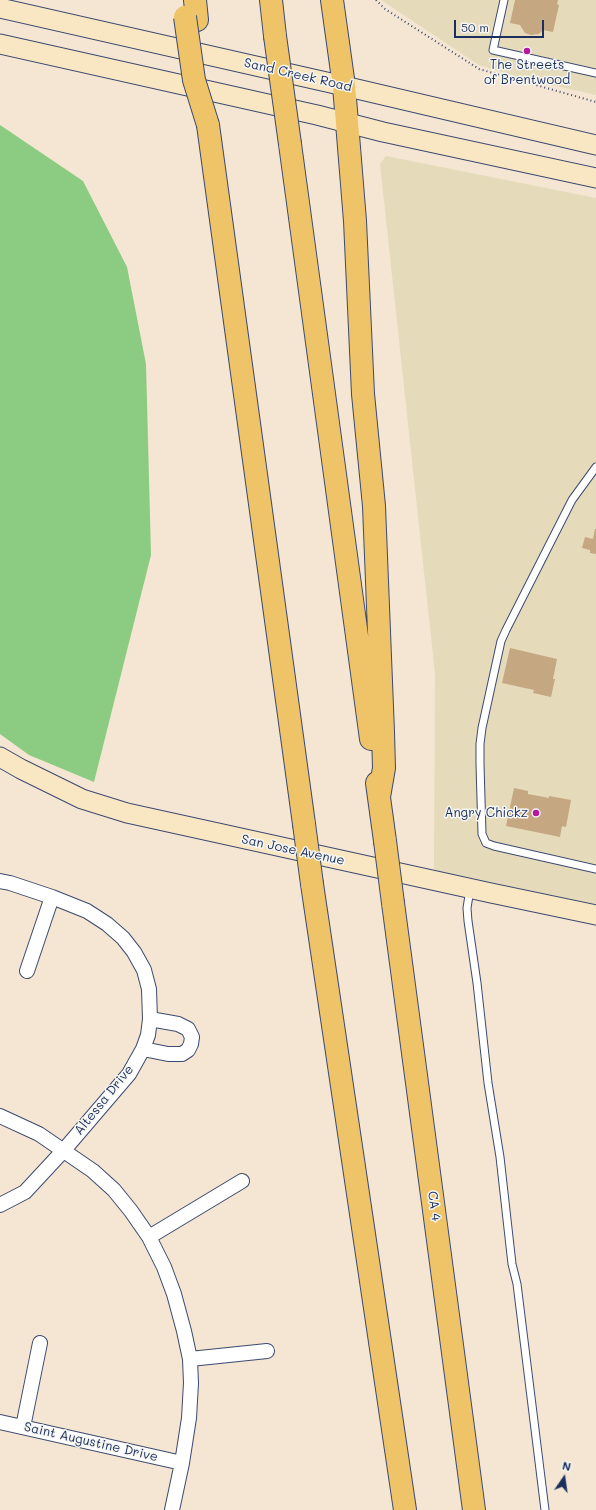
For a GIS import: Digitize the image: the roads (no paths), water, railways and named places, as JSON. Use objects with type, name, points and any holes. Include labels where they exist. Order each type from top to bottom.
[{"type":"highway","name":"CA 4","points":[[271,0],[380,797],[474,1510]]},
{"type":"highway","points":[[332,0],[344,86],[347,122],[355,221],[363,394],[374,506],[384,768],[380,797]]},
{"type":"highway","points":[[190,9],[208,125],[312,884],[405,1510]]},
{"type":"main road","name":"Sand Creek Road","points":[[0,8],[596,145]]},
{"type":"main road","points":[[0,44],[347,122],[383,132],[596,178]]},
{"type":"main road","name":"San Jose Avenue","points":[[0,757],[20,769],[75,796],[127,813],[470,889],[596,915]]},
{"type":"street","name":"Altessa Drive","points":[[0,881],[10,882],[87,911],[107,924],[123,938],[134,952],[144,970],[149,989],[150,1019],[148,1035],[143,1049],[129,1074],[64,1150],[25,1192],[0,1205]]},
{"type":"street","points":[[27,971],[52,897]]},
{"type":"street","points":[[143,1049],[168,1054],[182,1054],[188,1050],[191,1044],[192,1037],[188,1029],[178,1024],[150,1019]]},
{"type":"street","points":[[0,1116],[39,1134],[64,1150],[93,1171],[114,1190],[131,1211],[148,1237],[164,1267],[174,1294],[184,1331],[190,1359],[191,1383],[189,1418],[182,1463],[172,1510]]},
{"type":"street","points":[[148,1237],[242,1181]]},
{"type":"street","points":[[23,1427],[40,1342]]},
{"type":"street","points":[[190,1359],[267,1351]]},
{"type":"street","name":"Saint Augustine Drive","points":[[0,1422],[182,1463]]},
{"type":"lane","points":[[504,0],[493,50],[596,73]]},
{"type":"lane","points":[[596,466],[572,500],[506,630],[482,728],[480,764],[482,834],[486,843],[596,869]]},
{"type":"lane","points":[[470,889],[467,908],[468,921],[477,983],[488,1083],[500,1157],[512,1264],[517,1284],[545,1510]]},
{"type":"place","name":"The Streets of Brentwood","points":[[527,51]]},
{"type":"place","name":"Angry Chickz","points":[[536,813]]}]
